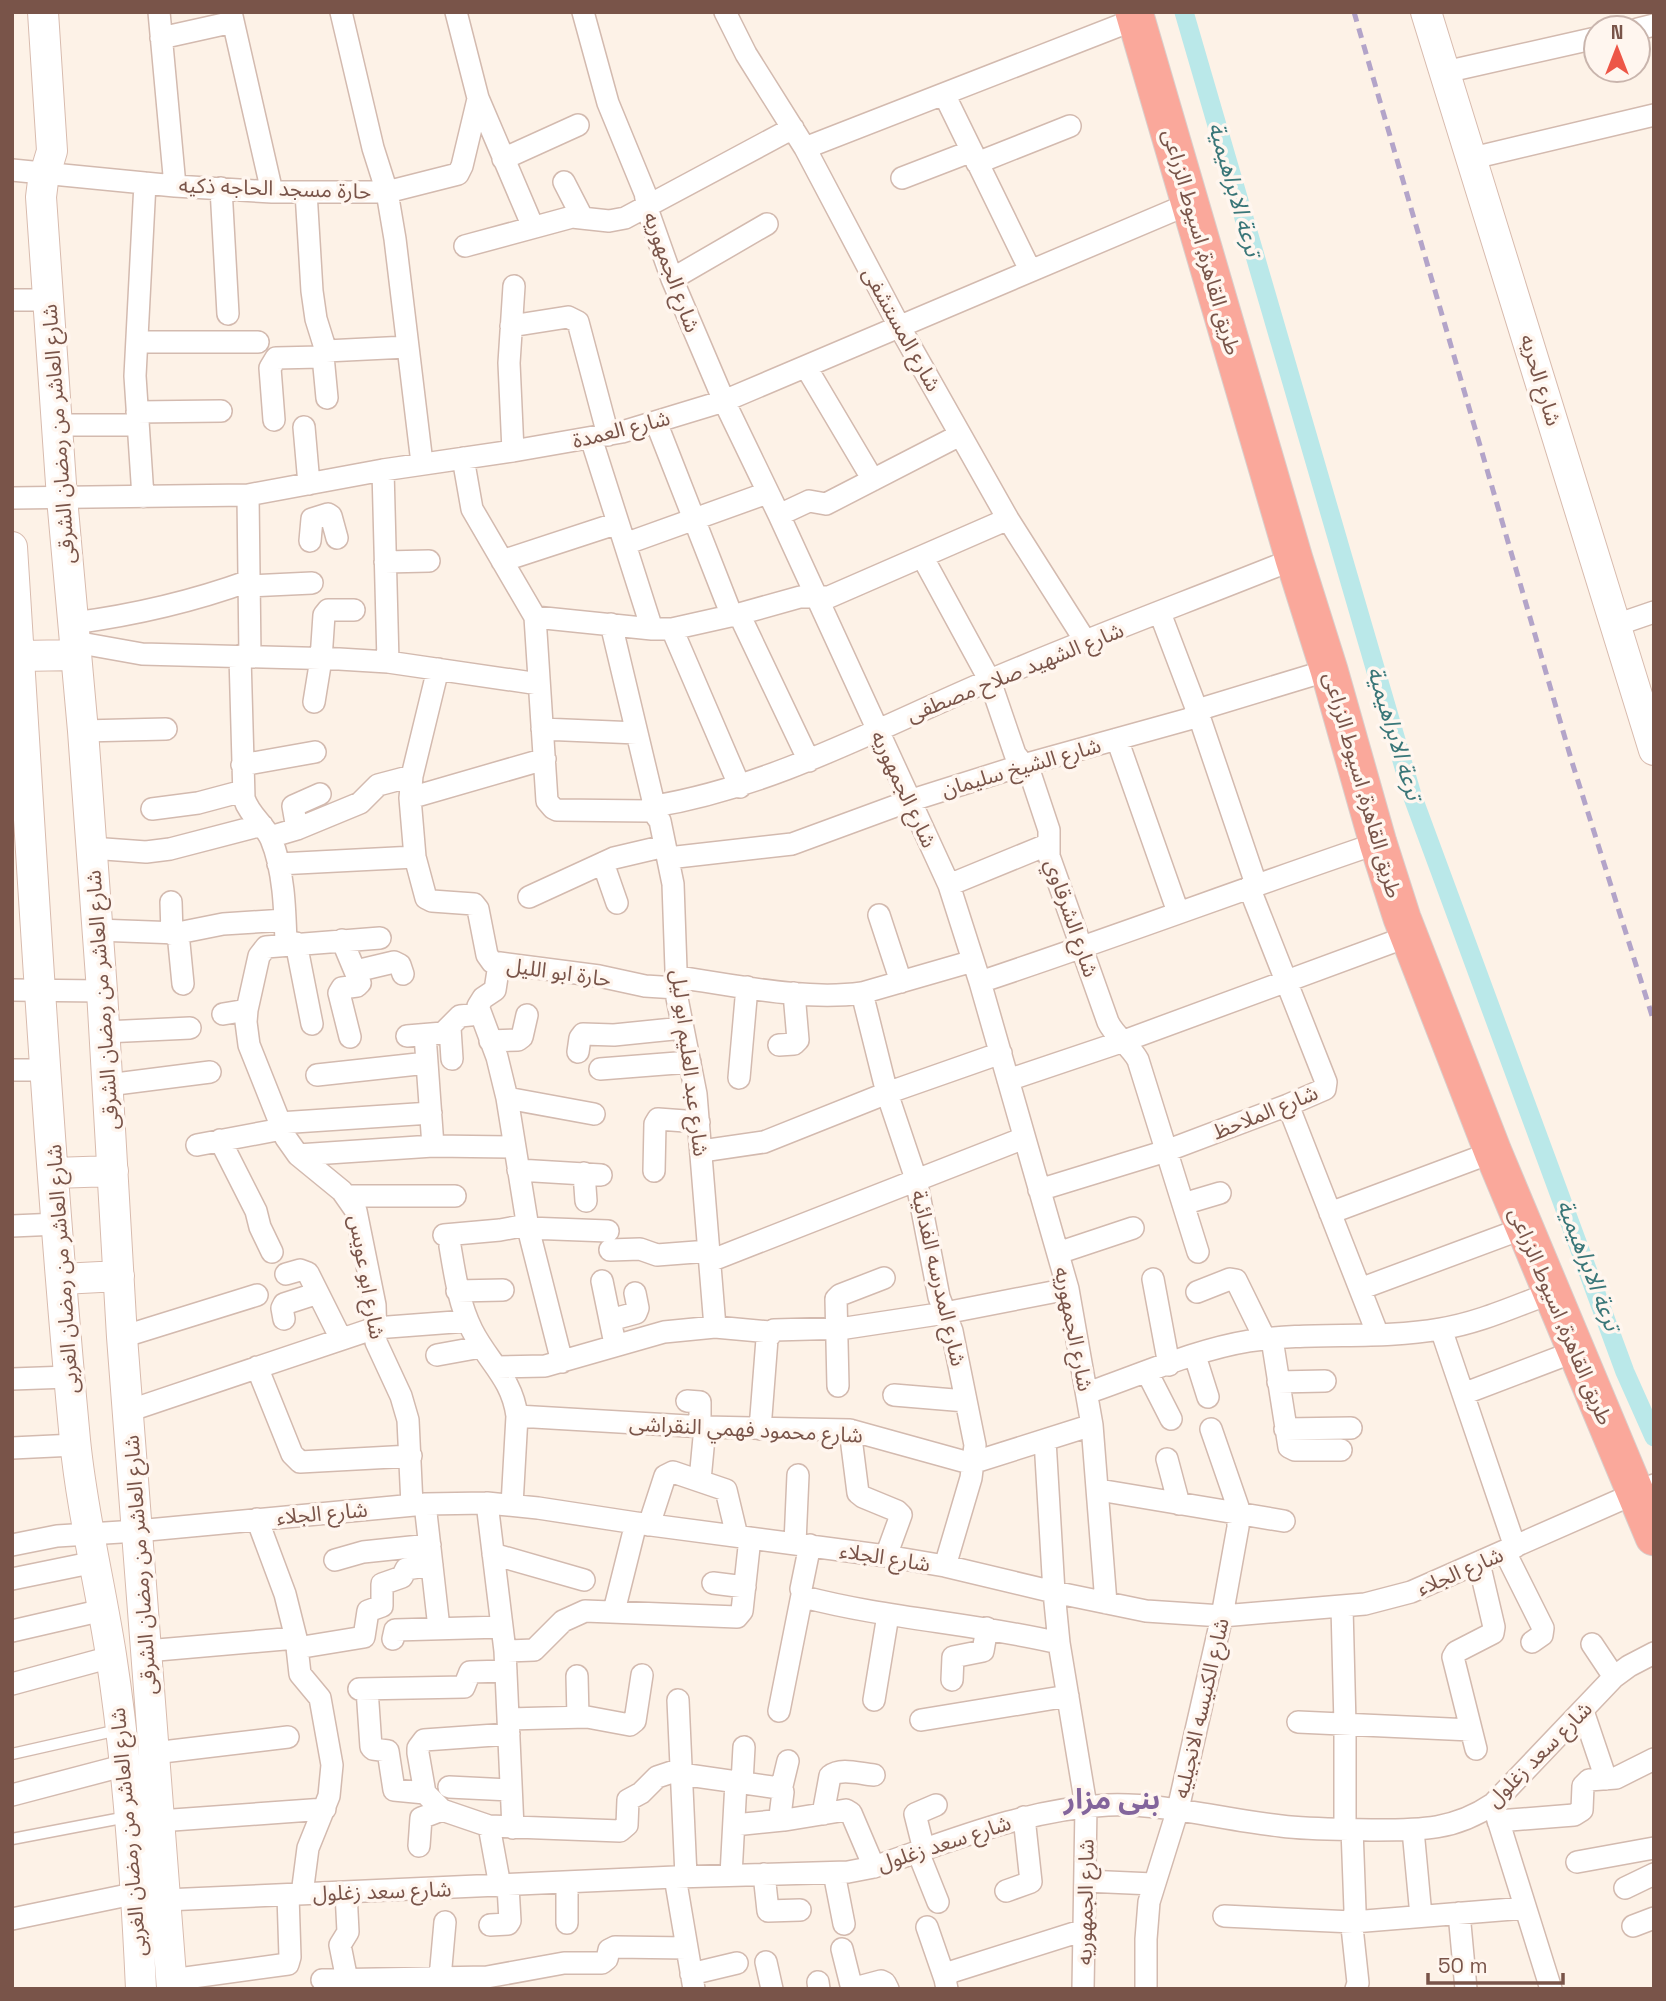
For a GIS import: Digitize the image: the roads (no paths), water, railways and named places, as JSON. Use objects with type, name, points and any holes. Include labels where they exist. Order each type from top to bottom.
[{"type":"highway","name":"طريق القاهرة, اسيوط الزراعى","points":[[1135,15],[1378,843],[1409,936],[1551,1293],[1576,1351],[1645,1489],[1654,1537]]},
{"type":"street","name":"شارع العاشر من رمضان الشرقى","points":[[43,12],[52,150],[41,197],[62,498],[102,990],[122,1337],[159,1821],[155,1894],[172,1984]]},
{"type":"street","points":[[159,12],[175,186]]},
{"type":"street","points":[[341,12],[373,148],[387,191],[422,464]]},
{"type":"street","points":[[456,12],[478,99],[533,227]]},
{"type":"street","name":"شارع الجمهوريه","points":[[583,12],[608,103],[645,193],[672,279],[724,401],[949,884],[980,982],[1068,1289],[1092,1425],[1106,1602]]},
{"type":"street","name":"شارع المستشفى","points":[[725,12],[746,54],[805,148],[899,326],[1008,519],[1086,642]]},
{"type":"street","name":"شارع الحريه","points":[[1426,12],[1653,741]]},
{"type":"street","points":[[805,148],[1135,15]]},
{"type":"street","points":[[162,38],[232,17],[272,191]]},
{"type":"street","points":[[1445,72],[1582,41]]},
{"type":"street","points":[[944,94],[1030,271]]},
{"type":"street","name":"حارة مسجد الحاجه ذكيه","points":[[12,170],[175,186],[272,191],[387,191],[458,174],[478,99]]},
{"type":"street","points":[[1473,158],[1654,115]]},
{"type":"street","points":[[503,159],[578,125]]},
{"type":"street","points":[[902,178],[1070,127]]},
{"type":"street","points":[[465,246],[562,219],[582,217],[617,221],[793,128]]},
{"type":"street","points":[[564,182],[582,217]]},
{"type":"street","points":[[143,497],[137,419],[136,342],[145,183]]},
{"type":"street","points":[[221,188],[228,314]]},
{"type":"street","points":[[306,191],[312,291],[324,354],[327,398]]},
{"type":"street","name":"شارع العمدة","points":[[12,498],[248,495],[383,470],[599,436],[656,422],[724,401],[1191,203]]},
{"type":"street","points":[[672,279],[767,225]]},
{"type":"street","points":[[513,451],[509,363],[514,286]]},
{"type":"street","points":[[12,300],[48,300]]},
{"type":"street","points":[[511,326],[568,317],[578,322],[599,436],[625,544],[662,629],[740,787]]},
{"type":"street","points":[[136,342],[258,342]]},
{"type":"street","points":[[274,420],[270,368],[276,358],[407,347]]},
{"type":"street","points":[[806,367],[873,480]]},
{"type":"street","points":[[57,425],[221,411]]},
{"type":"street","points":[[656,422],[735,615],[809,761]]},
{"type":"street","points":[[304,427],[325,515]]},
{"type":"street","points":[[779,515],[809,501],[826,504],[960,435]]},
{"type":"street","points":[[463,458],[472,509],[535,617],[547,801],[557,810],[656,811]]},
{"type":"street","points":[[383,470],[388,662]]},
{"type":"street","points":[[625,544],[767,493]]},
{"type":"street","points":[[248,495],[249,583],[243,791],[249,811],[266,831],[278,864],[285,920],[312,1024]]},
{"type":"street","points":[[310,541],[312,519],[325,515],[331,516],[337,538]]},
{"type":"street","points":[[535,617],[662,629],[735,615],[800,597],[829,597],[1008,519]]},
{"type":"street","points":[[502,561],[618,523]]},
{"type":"street","name":"شارع العاشر من رمضان الغربى","points":[[12,549],[27,990],[46,1070],[75,1445],[111,1657],[130,1816],[155,1894],[141,1989]]},
{"type":"street","name":"شارع الشرقاوي","points":[[923,558],[990,681],[1015,754],[1030,774],[1049,830],[1049,856],[1108,1022],[1138,1060],[1198,1252]]},
{"type":"street","name":"شارع الشهيد صلاح مصطفى","points":[[656,811],[740,787],[809,761],[990,681],[1294,559]]},
{"type":"street","points":[[385,562],[429,561]]},
{"type":"street","points":[[17,654],[75,640],[163,608],[249,583],[312,583]]},
{"type":"street","points":[[314,702],[325,612],[354,610]]},
{"type":"street","points":[[1616,625],[1654,612]]},
{"type":"street","name":"شارع الملاحظ","points":[[1039,1190],[1166,1151],[1322,1091],[1326,1086],[1285,981],[1198,713],[1160,613]]},
{"type":"street","name":"شارع عبد العليم ابو ليل","points":[[611,624],[667,852],[674,897],[677,983],[699,1122],[715,1327]]},
{"type":"street","points":[[75,640],[142,653],[388,662],[539,684]]},
{"type":"street","name":"حارة ابو الليل","points":[[438,669],[412,776],[410,798],[415,857],[426,898],[432,901],[472,903],[477,906],[487,955],[492,962],[600,976],[645,986],[677,983],[832,996],[862,993],[973,961]]},
{"type":"street","name":"شارع الشيخ سليمان","points":[[529,897],[603,863],[667,852],[792,844],[909,800],[1189,719],[1207,707],[1329,670]]},
{"type":"street","points":[[83,731],[166,729]]},
{"type":"street","points":[[542,729],[637,733]]},
{"type":"street","points":[[1117,739],[1178,912]]},
{"type":"street","points":[[243,765],[315,752]]},
{"type":"street","points":[[410,798],[545,759]]},
{"type":"street","points":[[91,848],[158,851],[266,831],[296,829],[360,803],[378,785],[412,776]]},
{"type":"street","points":[[152,809],[198,803],[243,791]]},
{"type":"street","points":[[296,829],[293,806],[320,794]]},
{"type":"street","points":[[980,982],[1378,843]]},
{"type":"street","points":[[949,884],[1049,844]]},
{"type":"street","points":[[278,864],[415,857]]},
{"type":"street","points":[[603,863],[617,903]]},
{"type":"street","points":[[171,902],[183,984]]},
{"type":"street","points":[[879,915],[901,982]]},
{"type":"street","points":[[97,930],[175,933],[223,924],[285,920]]},
{"type":"street","points":[[1008,1080],[1124,1041],[1409,936]]},
{"type":"street","name":"شارع ابو عويس","points":[[380,938],[272,945],[262,951],[246,1022],[249,1045],[281,1126],[298,1155],[347,1196],[358,1219],[375,1305],[376,1342],[405,1408],[410,1432],[419,1504],[431,1555],[439,1628]]},
{"type":"street","points":[[342,940],[356,971],[359,985],[342,988],[338,996],[350,1037]]},
{"type":"street","points":[[356,971],[394,962],[399,964],[403,974]]},
{"type":"street","points":[[499,964],[495,990],[479,1001],[480,1014],[508,1098],[528,1226],[562,1362]]},
{"type":"street","points":[[739,1078],[747,987]]},
{"type":"street","points":[[27,990],[102,990]]},
{"type":"street","points":[[779,1045],[794,1044],[798,1040],[794,993]]},
{"type":"street","name":"شارع المدرسه الفدائية","points":[[862,993],[887,1093],[916,1179],[939,1297],[952,1331],[975,1445],[975,1462],[946,1566]]},
{"type":"street","points":[[223,1014],[247,1010]]},
{"type":"street","points":[[433,1146],[427,1063],[416,1035],[443,1033],[460,1016],[480,1014]]},
{"type":"street","points":[[490,1041],[519,1040],[527,1015]]},
{"type":"street","points":[[105,1032],[190,1028]]},
{"type":"street","points":[[450,1028],[452,1059]]},
{"type":"street","points":[[578,1052],[583,1034],[605,1036],[683,1028]]},
{"type":"street","points":[[702,1151],[764,1142],[887,1093],[1000,1053]]},
{"type":"street","points":[[600,1069],[690,1062]]},
{"type":"street","points":[[317,1075],[427,1063]]},
{"type":"street","points":[[12,1070],[46,1070]]},
{"type":"street","points":[[108,1085],[210,1072]]},
{"type":"street","points":[[508,1098],[594,1114]]},
{"type":"street","points":[[1287,1105],[1378,1335]]},
{"type":"street","points":[[197,1145],[281,1126],[431,1113]]},
{"type":"street","points":[[653,1171],[655,1124],[658,1119],[699,1122]]},
{"type":"street","points":[[512,1505],[517,1416],[511,1390],[481,1347],[468,1321],[457,1291],[447,1241],[528,1226],[609,1240],[657,1255],[709,1256],[1024,1138]]},
{"type":"street","points":[[220,1140],[256,1211],[272,1252]]},
{"type":"street","points":[[298,1155],[433,1146],[514,1147]]},
{"type":"street","points":[[1330,1213],[1493,1152]]},
{"type":"street","points":[[518,1170],[592,1174],[586,1201]]},
{"type":"street","points":[[54,1173],[113,1171]]},
{"type":"street","points":[[1183,1204],[1220,1193]]},
{"type":"street","points":[[347,1196],[455,1196]]},
{"type":"street","points":[[12,1226],[58,1224]]},
{"type":"street","points":[[1058,1253],[1133,1228]]},
{"type":"street","points":[[1360,1289],[1524,1228]]},
{"type":"street","points":[[286,1274],[306,1271],[341,1339]]},
{"type":"street","points":[[62,1279],[119,1276]]},
{"type":"street","points":[[838,1386],[837,1297],[884,1278]]},
{"type":"street","points":[[1153,1279],[1169,1365]]},
{"type":"street","points":[[1197,1292],[1230,1279],[1236,1280],[1268,1339],[1278,1382],[1287,1443],[1292,1449],[1341,1450]]},
{"type":"street","points":[[602,1281],[615,1345]]},
{"type":"street","points":[[497,1367],[529,1367],[562,1362],[664,1332],[715,1327],[770,1332],[778,1329],[836,1329],[945,1313],[1068,1289]]},
{"type":"street","points":[[457,1291],[503,1290]]},
{"type":"street","points":[[284,1319],[282,1308],[285,1304],[318,1293]]},
{"type":"street","points":[[610,1320],[636,1313],[638,1308],[635,1293]]},
{"type":"street","points":[[1087,1394],[1229,1345],[1268,1339],[1378,1335],[1441,1329],[1472,1322],[1551,1293]]},
{"type":"street","points":[[122,1337],[257,1295]]},
{"type":"street","points":[[128,1411],[375,1328],[468,1321]]},
{"type":"street","points":[[1441,1329],[1510,1550],[1543,1628],[1542,1635],[1532,1642]]},
{"type":"street","points":[[760,1429],[767,1339],[770,1332]]},
{"type":"street","points":[[437,1355],[481,1347]]},
{"type":"street","points":[[1463,1394],[1576,1351]]},
{"type":"street","points":[[1195,1356],[1208,1397]]},
{"type":"street","points":[[257,1367],[292,1454],[300,1462],[411,1456]]},
{"type":"street","points":[[1147,1372],[1171,1419]]},
{"type":"street","points":[[12,1379],[69,1377]]},
{"type":"street","points":[[1278,1382],[1325,1381]]},
{"type":"street","points":[[894,1395],[967,1401]]},
{"type":"street","points":[[687,1401],[700,1402],[703,1427],[700,1480]]},
{"type":"street","name":"شارع محمود فهمي النقراشى","points":[[517,1416],[703,1427],[850,1430],[962,1461],[975,1462],[1092,1425]]},
{"type":"street","points":[[1285,1429],[1351,1428]]},
{"type":"street","name":"شارع الكنيسه الانجيليه","points":[[1146,1989],[1147,1921],[1153,1884],[1178,1809],[1222,1616],[1239,1514],[1211,1429]]},
{"type":"street","points":[[850,1430],[858,1493],[901,1515],[886,1556]]},
{"type":"street","name":"شارع الجمهوريه","points":[[1045,1440],[1059,1643],[1086,1807],[1083,1989]]},
{"type":"street","points":[[12,1448],[75,1445]]},
{"type":"street","points":[[1167,1459],[1180,1504]]},
{"type":"street","points":[[425,1793],[393,1788],[388,1751],[373,1749],[371,1746],[363,1689],[401,1679],[464,1686],[469,1673],[537,1649],[563,1621],[577,1613],[593,1610],[736,1627],[742,1611],[745,1587],[744,1537],[726,1490],[673,1472],[667,1474],[643,1524],[614,1611]]},
{"type":"street","points":[[779,1711],[802,1595],[803,1544],[797,1475]]},
{"type":"street","name":"شارع الجلاء","points":[[93,1548],[137,1531],[419,1504],[487,1503],[886,1556],[946,1566],[1146,1611],[1222,1616],[1342,1607],[1400,1596],[1645,1489]]},
{"type":"street","points":[[1099,1490],[1284,1521]]},
{"type":"street","points":[[487,1503],[505,1661],[513,1828]]},
{"type":"street","points":[[172,1984],[288,1964],[295,1894],[332,1781],[332,1765],[320,1698],[300,1674],[297,1643],[285,1594],[257,1519]]},
{"type":"street","points":[[12,1545],[57,1536],[93,1548]]},
{"type":"street","points":[[12,1579],[93,1548]]},
{"type":"street","points":[[335,1560],[363,1552],[431,1555]]},
{"type":"street","points":[[493,1554],[584,1580]]},
{"type":"street","points":[[146,1651],[364,1637],[368,1611],[382,1606],[382,1584],[402,1577],[406,1569],[431,1555]]},
{"type":"street","points":[[1298,1722],[1474,1740],[1453,1657],[1456,1652],[1493,1633],[1494,1627],[1479,1563]]},
{"type":"street","points":[[713,1583],[745,1587]]},
{"type":"street","points":[[802,1595],[888,1615],[987,1628],[1059,1643]]},
{"type":"street","points":[[1342,1607],[1349,1829],[1355,1910],[1352,1934],[1358,1983],[1356,1989]]},
{"type":"street","points":[[12,1631],[103,1610]]},
{"type":"street","points":[[874,1700],[888,1615]]},
{"type":"street","points":[[393,1639],[395,1630],[502,1627]]},
{"type":"street","points":[[952,1680],[953,1657],[980,1654],[985,1648],[987,1628]]},
{"type":"street","points":[[1592,1644],[1614,1677]]},
{"type":"street","name":"شارع سعد زغلول","points":[[12,1919],[155,1894],[295,1894],[680,1876],[834,1873],[874,1867],[1024,1817],[1086,1807],[1133,1805],[1178,1809],[1283,1827],[1413,1830],[1456,1824],[1475,1816],[1495,1813],[1614,1677],[1654,1653]]},
{"type":"street","points":[[12,1684],[111,1657]]},
{"type":"street","points":[[642,1675],[633,1723],[627,1725],[578,1717],[424,1740],[420,1743],[418,1753],[425,1793],[442,1810],[489,1826],[620,1831],[627,1825],[628,1800],[642,1793],[660,1776],[681,1772],[781,1790]]},
{"type":"street","points":[[578,1717],[580,1676]]},
{"type":"street","points":[[920,1720],[1068,1696]]},
{"type":"street","points":[[678,1700],[681,1772],[680,1876],[692,1981],[737,1963]]},
{"type":"street","points":[[1583,1711],[1606,1779]]},
{"type":"street","points":[[154,1753],[288,1737]]},
{"type":"street","points":[[731,1875],[744,1747]]},
{"type":"street","points":[[1551,1989],[1495,1813],[1574,1815],[1582,1810],[1585,1783],[1593,1779],[1625,1775],[1654,1759]]},
{"type":"street","points":[[783,1820],[780,1816],[781,1790],[788,1761]]},
{"type":"street","points":[[12,1795],[125,1765]]},
{"type":"street","points":[[823,1814],[830,1776],[833,1773],[840,1771],[874,1775]]},
{"type":"street","points":[[449,1787],[511,1790]]},
{"type":"street","points":[[936,1805],[915,1814],[921,1851],[938,1902]]},
{"type":"street","points":[[159,1821],[325,1809]]},
{"type":"street","points":[[419,1846],[421,1818],[442,1810]]},
{"type":"street","points":[[734,1825],[849,1811],[874,1867]]},
{"type":"street","points":[[1006,1891],[1031,1882],[1024,1817]]},
{"type":"street","points":[[489,1826],[510,1921],[508,1924],[490,1925]]},
{"type":"street","points":[[1413,1830],[1421,1916]]},
{"type":"street","points":[[1577,1862],[1653,1842]]},
{"type":"street","points":[[834,1873],[844,1924]]},
{"type":"street","points":[[764,1874],[768,1911],[800,1910]]},
{"type":"street","points":[[1625,1888],[1654,1874]]},
{"type":"street","points":[[1085,1881],[1153,1884]]},
{"type":"street","points":[[567,1882],[568,1923]]},
{"type":"street","points":[[346,1892],[348,1932],[340,1945],[347,1980]]},
{"type":"street","points":[[1224,1916],[1353,1922],[1525,1908]]},
{"type":"street","points":[[1459,1913],[1466,1989]]},
{"type":"street","points":[[1633,1926],[1654,1918]]},
{"type":"street","points":[[440,1978],[445,1922]]},
{"type":"street","points":[[927,1927],[946,1984]]},
{"type":"street","points":[[946,1984],[951,1972],[1084,1930]]},
{"type":"street","points":[[323,1980],[487,1977],[564,1963],[602,1963],[615,1947],[687,1948]]},
{"type":"street","points":[[842,1949],[851,1989],[881,1981],[888,1989]]},
{"type":"street","points":[[766,1962],[772,1989]]},
{"type":"lane","points":[[12,1754],[121,1729]]},
{"type":"lane","points":[[12,1839],[130,1816]]},
{"type":"waterway","name":"ترعة الابراهيمية","points":[[1184,12],[1412,795],[1625,1372],[1654,1437]]},
{"type":"railway","points":[[1354,12],[1572,762],[1654,1022]]},
{"type":"district","name":"بنى مزار","points":[[1112,1799]]}]
